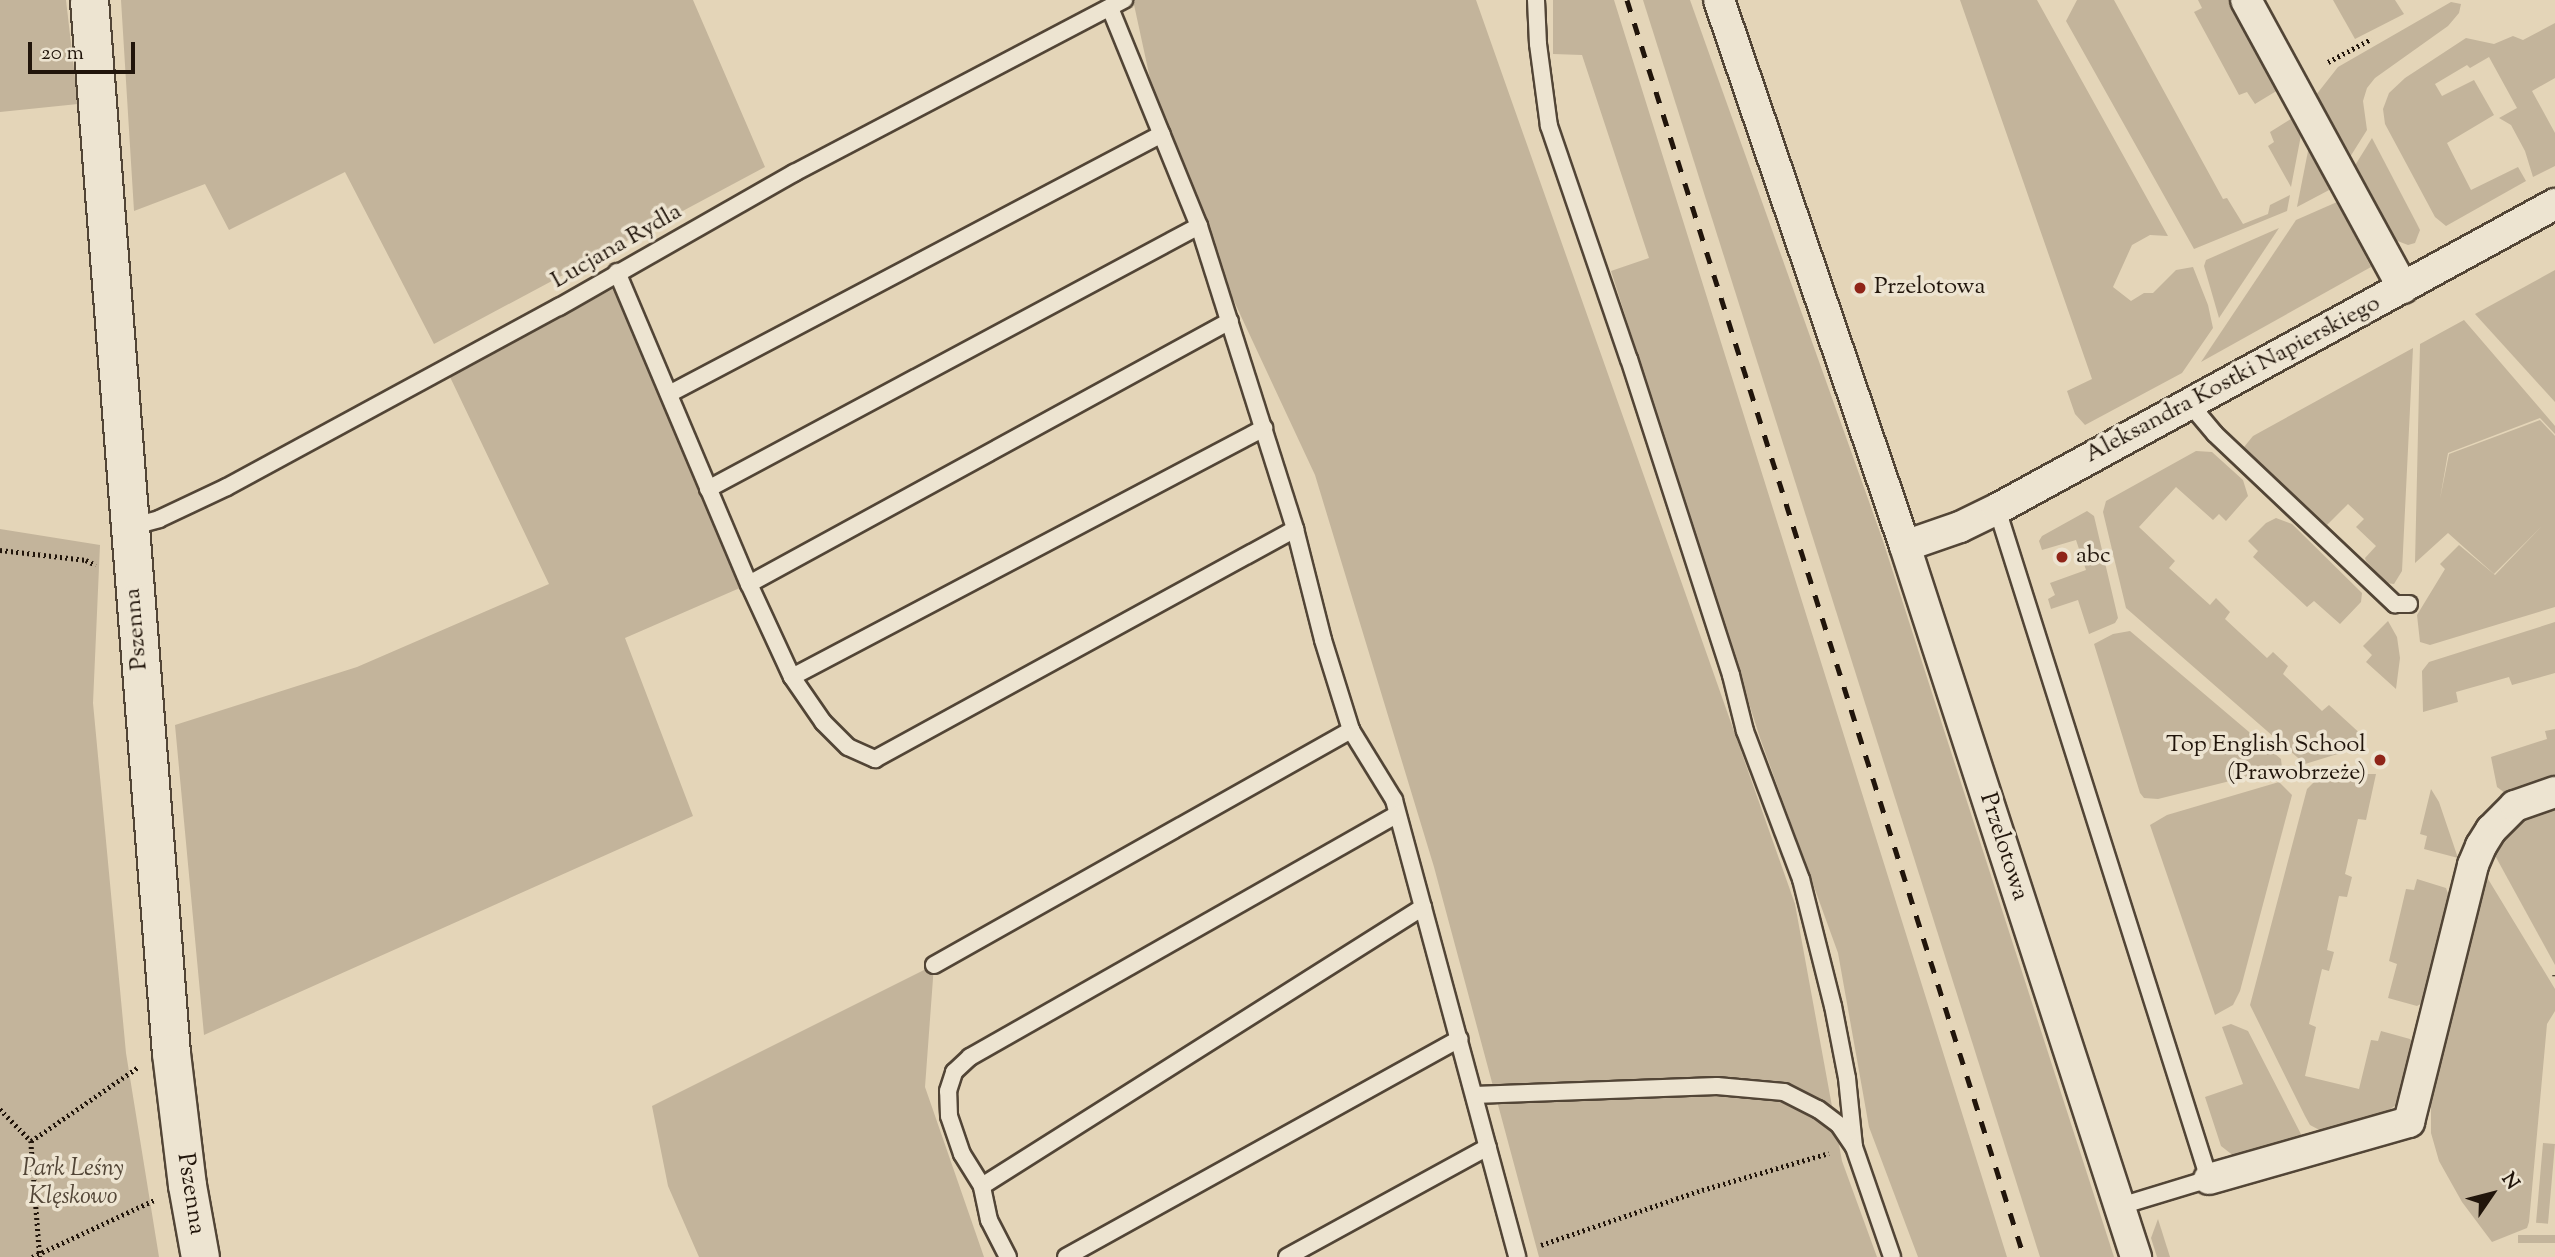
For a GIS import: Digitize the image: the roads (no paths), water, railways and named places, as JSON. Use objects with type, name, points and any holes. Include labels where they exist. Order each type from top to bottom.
[{"type":"street","name":"Pszenna","points":[[89,0],[171,1053],[187,1185],[200,1257]]},
{"type":"street","name":"Przelotowa","points":[[1719,0],[1905,546],[2136,1257]]},
{"type":"street","points":[[2246,0],[2403,288]]},
{"type":"street","name":"Aleksandra Kostki Napierskiego","points":[[1905,546],[1960,527],[1997,509],[2555,204]]},
{"type":"street","points":[[2209,1179],[2409,1122],[2473,865],[2481,846],[2491,830],[2515,806],[2555,792]]},
{"type":"lane","points":[[1536,0],[1538,44],[1549,126],[1629,359],[1731,675],[1745,731],[1801,879],[1838,1030],[1847,1078],[1854,1147],[1892,1257]]},
{"type":"lane","name":"Lucjana Rydla","points":[[130,527],[159,519],[227,487],[559,307],[806,167],[1117,4]]},
{"type":"lane","points":[[1117,4],[1162,134],[1199,226],[1230,321],[1295,529],[1323,640],[1352,730],[1394,800],[1516,1256]]},
{"type":"lane","points":[[669,394],[1162,134]]},
{"type":"lane","points":[[709,489],[1199,226]]},
{"type":"lane","points":[[617,272],[749,584],[792,677],[823,722],[848,747],[875,759],[1295,529]]},
{"type":"lane","points":[[749,584],[1230,321]]},
{"type":"lane","points":[[2189,403],[2215,434],[2395,604],[2409,604]]},
{"type":"lane","points":[[792,677],[1264,428]]},
{"type":"lane","points":[[1997,509],[2209,1179],[2120,1206]]},
{"type":"lane","points":[[934,965],[1352,730]]},
{"type":"lane","points":[[1008,1257],[989,1220],[982,1186],[962,1154],[949,1116],[948,1091],[954,1072],[970,1057],[1398,814]]},
{"type":"lane","points":[[982,1186],[1423,907]]},
{"type":"lane","points":[[1066,1257],[1460,1039]]},
{"type":"lane","points":[[1474,1094],[1717,1086],[1784,1092],[1818,1108],[1839,1125],[1854,1147]]},
{"type":"lane","points":[[1287,1257],[1488,1147]]},
{"type":"railway","points":[[1627,0],[2024,1257]]},
{"type":"place","name":"Przelotowa","points":[[1860,288]]},
{"type":"place","name":"abc","points":[[2062,557]]},
{"type":"place","name":"Top English School (Prawobrzeże)","points":[[2380,760]]},
{"type":"park label","name":"Park Leśny Klęskowo","points":[[73,1184]]}]
